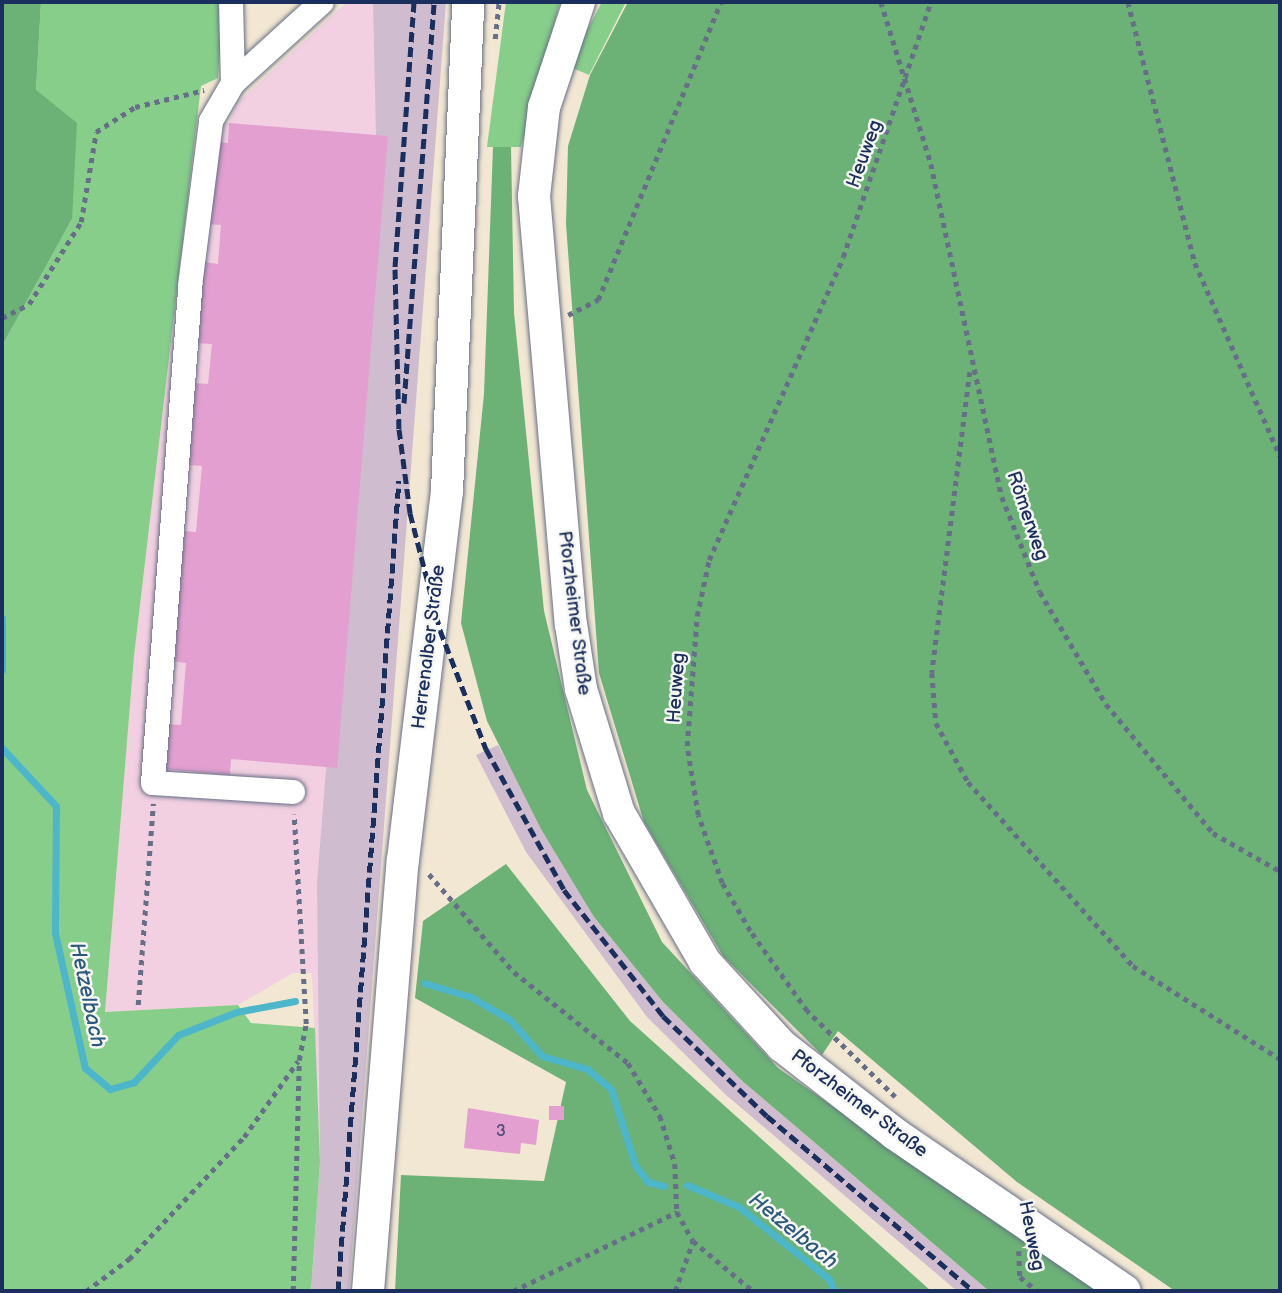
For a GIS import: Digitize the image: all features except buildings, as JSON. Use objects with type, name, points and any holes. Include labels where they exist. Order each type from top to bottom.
[{"type":"main road","name":"Herrenalber Straße","points":[[368,1291],[403,860],[447,491],[468,2]]},
{"type":"main road","name":"Pforzheimer Straße","points":[[579,2],[537,147],[544,316],[581,689],[597,751],[644,865],[705,962],[782,1046],[1017,1217],[1125,1291]]},
{"type":"street","points":[[232,2],[233,83]]},
{"type":"street","points":[[293,792],[153,783],[190,286],[211,121],[233,83],[322,2]]},
{"type":"path","points":[[544,316],[570,314],[598,300],[721,2]]},
{"type":"path","name":"Römerweg","points":[[881,2],[931,164],[971,369],[1002,497],[1040,592],[1106,704],[1213,833],[1280,871]]},
{"type":"path","name":"Heuweg","points":[[901,1102],[807,1011],[750,931],[722,883],[698,815],[687,746],[697,616],[724,513],[814,326],[906,84],[931,2]]},
{"type":"path","points":[[1128,2],[1195,263],[1280,456]]},
{"type":"path","points":[[2,318],[29,304],[80,222],[96,132],[135,107],[233,83]]},
{"type":"path","points":[[971,369],[932,673],[936,723],[968,782],[1133,966],[1280,1059]]},
{"type":"path","points":[[138,1005],[153,783]]},
{"type":"path","points":[[293,792],[306,1024],[299,1060],[293,1291]]},
{"type":"path","points":[[420,865],[514,972],[628,1063],[660,1116],[675,1164],[677,1212],[693,1241],[753,1291]]},
{"type":"path","points":[[86,1291],[128,1259],[244,1137],[299,1060]]},
{"type":"path","points":[[513,1291],[677,1212]]},
{"type":"path","name":"Heuweg","points":[[1017,1217],[1020,1277],[1037,1291]]},
{"type":"path","points":[[675,1291],[693,1241]]},
{"type":"shaded area","points":[[347,2],[406,2],[311,1291],[320,1162],[312,973],[293,973],[238,1005],[105,1012],[134,656],[197,121],[229,123],[237,103]]},
{"type":"shaded area","points":[[373,2],[446,2],[349,1291],[311,1291],[320,1162],[317,883],[376,135]]},
{"type":"shaded area","points":[[498,745],[594,917],[663,1002],[741,1080],[989,1291],[957,1291],[726,1095],[647,1017],[526,852],[476,755]]},
{"type":"green space","points":[[2,2],[41,2],[36,90],[77,123],[72,219],[2,346]]},
{"type":"green space","points":[[41,2],[223,2],[218,78],[201,86],[134,656],[105,1012],[238,1005],[251,1023],[315,1028],[320,1162],[311,1291],[2,1291],[2,346],[72,219],[36,90]]},
{"type":"green space","points":[[506,2],[560,2],[521,147],[487,147]]},
{"type":"green space","points":[[602,2],[626,2],[589,75],[568,66]]},
{"type":"green space","points":[[628,2],[1280,2],[1280,1291],[1175,1291],[1017,1182],[838,1031],[822,1055],[723,956],[644,822],[599,673],[566,224],[568,146],[590,75]]},
{"type":"green space","points":[[493,147],[511,147],[514,313],[544,611],[587,790],[662,942],[778,1068],[1097,1291],[989,1291],[741,1080],[663,1002],[594,917],[541,829],[487,721],[461,623],[484,394]]},
{"type":"green space","points":[[506,864],[630,1021],[931,1291],[395,1291],[401,1175],[544,1181],[566,1082],[415,998],[423,921]]},
{"type":"waterway","name":"Hetzelbach","points":[[2,618],[2,670]]},
{"type":"waterway","name":"Hetzelbach","points":[[2,748],[56,806],[55,933],[85,1068],[110,1089],[134,1082],[178,1035],[236,1012],[295,1001]]},
{"type":"waterway","name":"Hetzelbach","points":[[424,983],[471,997],[510,1020],[542,1056],[587,1069],[611,1089],[635,1165],[648,1182],[664,1186]]},
{"type":"waterway","name":"Hetzelbach","points":[[687,1185],[739,1207],[829,1279],[834,1291]]},
{"type":"railway","points":[[414,2],[395,269],[399,429],[410,513],[440,630],[486,749],[564,890],[663,1016],[767,1116],[973,1291]]},
{"type":"railway","points":[[404,403],[434,2]]},
{"type":"railway","points":[[338,1291],[399,480]]}]
